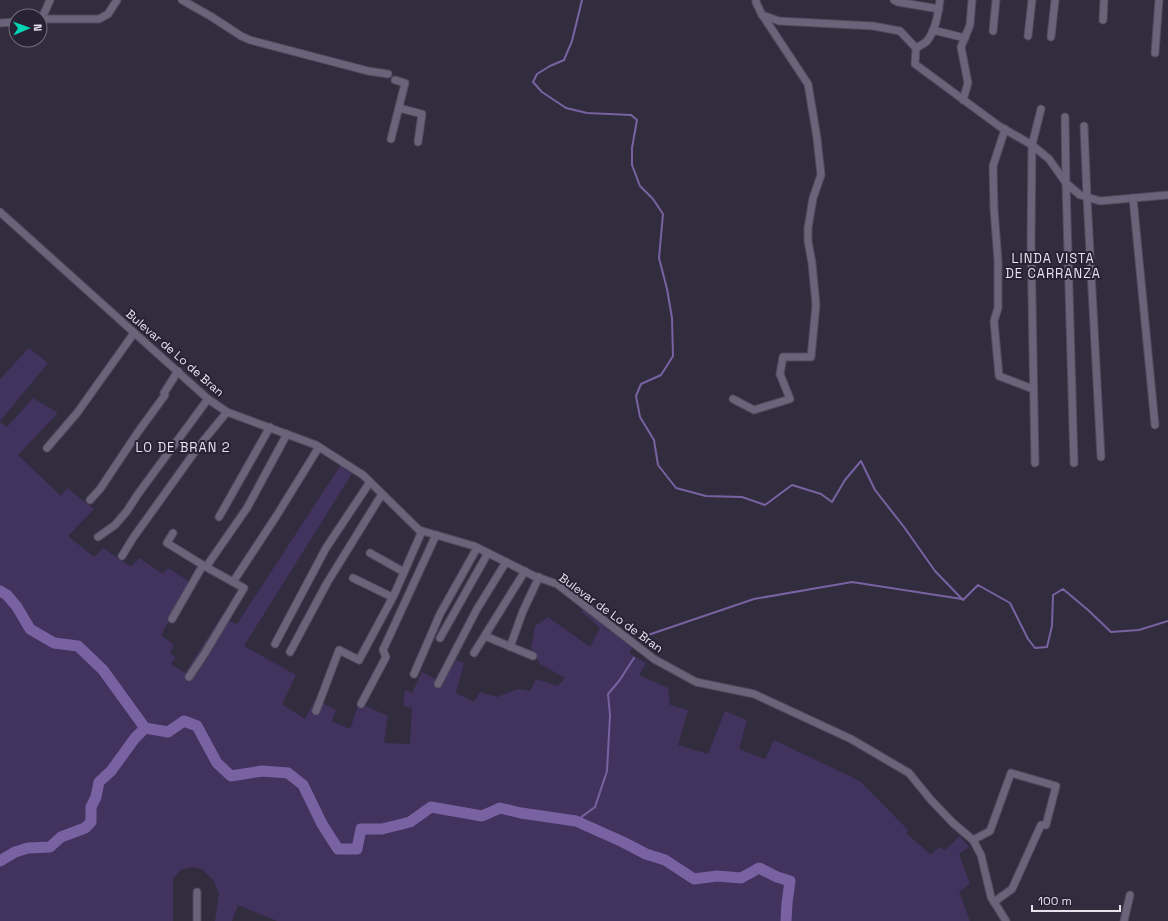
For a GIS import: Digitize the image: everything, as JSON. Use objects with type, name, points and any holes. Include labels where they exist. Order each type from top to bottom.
[{"type":"street","points":[[48,19],[99,19],[108,14],[117,0]]},
{"type":"street","points":[[182,0],[250,40],[368,71],[388,74]]},
{"type":"street","points":[[733,399],[754,410],[790,399],[780,374],[783,357],[811,357],[816,305],[812,263],[808,241],[808,228],[813,198],[821,175],[817,138],[808,84],[762,15],[756,0]]},
{"type":"street","points":[[894,0],[939,9]]},
{"type":"street","points":[[916,48],[926,42],[934,30],[940,0]]},
{"type":"street","points":[[963,100],[968,83],[961,47],[970,25],[972,0]]},
{"type":"street","points":[[993,31],[996,0]]},
{"type":"street","points":[[1028,36],[1032,0]]},
{"type":"street","points":[[1051,37],[1055,0]]},
{"type":"street","points":[[1103,20],[1104,0]]},
{"type":"street","points":[[1155,53],[1159,0]]},
{"type":"street","points":[[762,15],[779,21],[873,26],[900,31],[916,48],[915,64],[1004,129],[1032,145],[1049,159],[1066,183],[1080,195],[1100,201],[1168,195]]},
{"type":"street","points":[[934,30],[965,38]]},
{"type":"street","points":[[391,139],[405,83],[395,80]]},
{"type":"street","points":[[399,108],[422,114],[418,142]]},
{"type":"street","points":[[1035,463],[1031,241],[1032,145],[1041,109]]},
{"type":"street","points":[[1065,116],[1074,463]]},
{"type":"street","points":[[1084,126],[1086,197],[1101,457]]},
{"type":"street","points":[[1004,129],[993,166],[994,209],[998,261],[998,308],[994,321],[999,376],[1033,389]]},
{"type":"street","points":[[1133,198],[1155,425]]},
{"type":"street","name":"Bulevar de Lo de Bran","points":[[1,214],[208,399],[227,412],[270,427],[319,447],[363,475],[418,530],[477,548],[539,578],[557,584],[654,659],[696,682],[754,694],[851,739],[909,773],[931,800],[953,823],[973,840],[981,855],[991,897],[1006,921]]},
{"type":"street","points":[[47,448],[77,413],[134,334]]},
{"type":"street","points":[[90,500],[100,489],[165,395],[164,393],[178,371]]},
{"type":"street","points":[[98,537],[115,524],[127,511],[208,399]]},
{"type":"street","points":[[122,556],[133,538],[199,446],[227,412]]},
{"type":"street","points":[[219,517],[270,427]]},
{"type":"street","points":[[172,619],[205,566],[246,508],[287,434]]},
{"type":"street","points":[[233,582],[319,447]]},
{"type":"street","points":[[275,644],[326,548],[370,482]]},
{"type":"street","points":[[290,652],[327,583],[382,494]]},
{"type":"street","points":[[316,711],[339,650],[359,660],[392,597],[422,531]]},
{"type":"street","points":[[173,533],[167,543],[244,588],[205,653],[188,677]]},
{"type":"street","points":[[360,704],[386,656],[383,650],[436,535]]},
{"type":"street","points":[[414,674],[440,614],[477,548]]},
{"type":"street","points":[[370,553],[404,572]]},
{"type":"street","points":[[440,638],[488,553]]},
{"type":"street","points":[[438,684],[477,609],[506,562]]},
{"type":"street","points":[[474,653],[526,571]]},
{"type":"street","points":[[353,578],[392,597]]},
{"type":"street","points":[[510,647],[523,611],[539,578]]},
{"type":"street","points":[[485,636],[533,656]]},
{"type":"street","points":[[973,840],[990,831],[1011,773],[1056,786],[1046,825],[1041,825],[1012,890],[994,902]]},
{"type":"street","points":[[197,892],[197,921]]},
{"type":"street","points":[[1124,921],[1130,895]]},
{"type":"shaded area","points":[[29,348],[48,363],[0,421],[0,379]]},
{"type":"shaded area","points":[[33,398],[58,413],[18,455],[61,496],[67,488],[94,509],[68,536],[94,557],[103,548],[131,567],[139,558],[163,574],[168,568],[190,582],[161,635],[174,645],[170,653],[176,658],[171,664],[185,673],[221,617],[237,624],[342,463],[353,472],[244,646],[296,675],[282,704],[305,719],[315,699],[336,710],[332,721],[350,729],[359,703],[388,716],[384,743],[410,744],[412,708],[403,706],[405,690],[412,693],[422,672],[437,680],[449,657],[464,663],[456,693],[474,702],[480,692],[497,697],[518,689],[530,691],[536,679],[558,686],[565,678],[540,664],[531,648],[535,626],[548,617],[590,647],[600,628],[581,611],[588,605],[636,642],[629,653],[646,663],[639,675],[668,688],[670,705],[688,710],[678,745],[708,754],[725,711],[747,720],[739,749],[765,759],[774,740],[860,781],[908,830],[906,833],[931,855],[939,847],[945,850],[960,836],[969,847],[959,854],[970,884],[959,892],[970,921],[277,921],[238,905],[232,921],[215,921],[219,894],[214,881],[202,869],[192,867],[180,870],[173,879],[173,921],[0,921],[0,422],[7,427]]},
{"type":"waterway","points":[[582,0],[572,41],[564,60],[537,74],[533,82],[542,92],[566,108],[587,113],[631,115],[637,120],[632,148],[632,165],[640,186],[653,199],[663,214],[659,258],[667,289],[672,318],[673,356],[661,375],[641,384],[636,396],[640,417],[654,440],[658,465],[676,488],[706,496],[742,497],[765,505],[792,485],[821,494],[832,502],[845,480],[861,461],[875,490],[904,527],[935,571],[963,600],[978,585],[1010,603],[1028,639],[1035,648],[1047,647],[1052,626],[1053,595],[1063,589],[1111,632],[1139,630],[1168,621]]},
{"type":"waterway","points":[[648,635],[754,599],[852,582],[962,599]]},
{"type":"waterway","points":[[0,591],[7,595],[17,607],[30,629],[54,643],[78,646],[103,670],[145,728]]},
{"type":"waterway","points":[[576,821],[595,807],[607,771],[610,715],[608,694],[619,681],[634,658]]},
{"type":"waterway","points":[[0,861],[15,852],[28,848],[50,847],[61,837],[85,828],[91,822],[91,807],[96,797],[99,782],[111,771],[135,738],[145,728],[168,732],[184,721],[197,726],[217,763],[231,776],[262,771],[288,773],[303,785],[322,824],[338,849],[357,849],[361,829],[382,829],[410,822],[431,807],[482,816],[500,808],[521,813],[576,821],[646,854],[665,860],[694,879],[717,876],[741,878],[759,868],[777,877],[790,881],[786,921]]},
{"type":"district","name":"LINDA VISTA DE CARRANZA","points":[[1053,266]]},
{"type":"district","name":"LO DE BRAN 2","points":[[183,447]]}]
